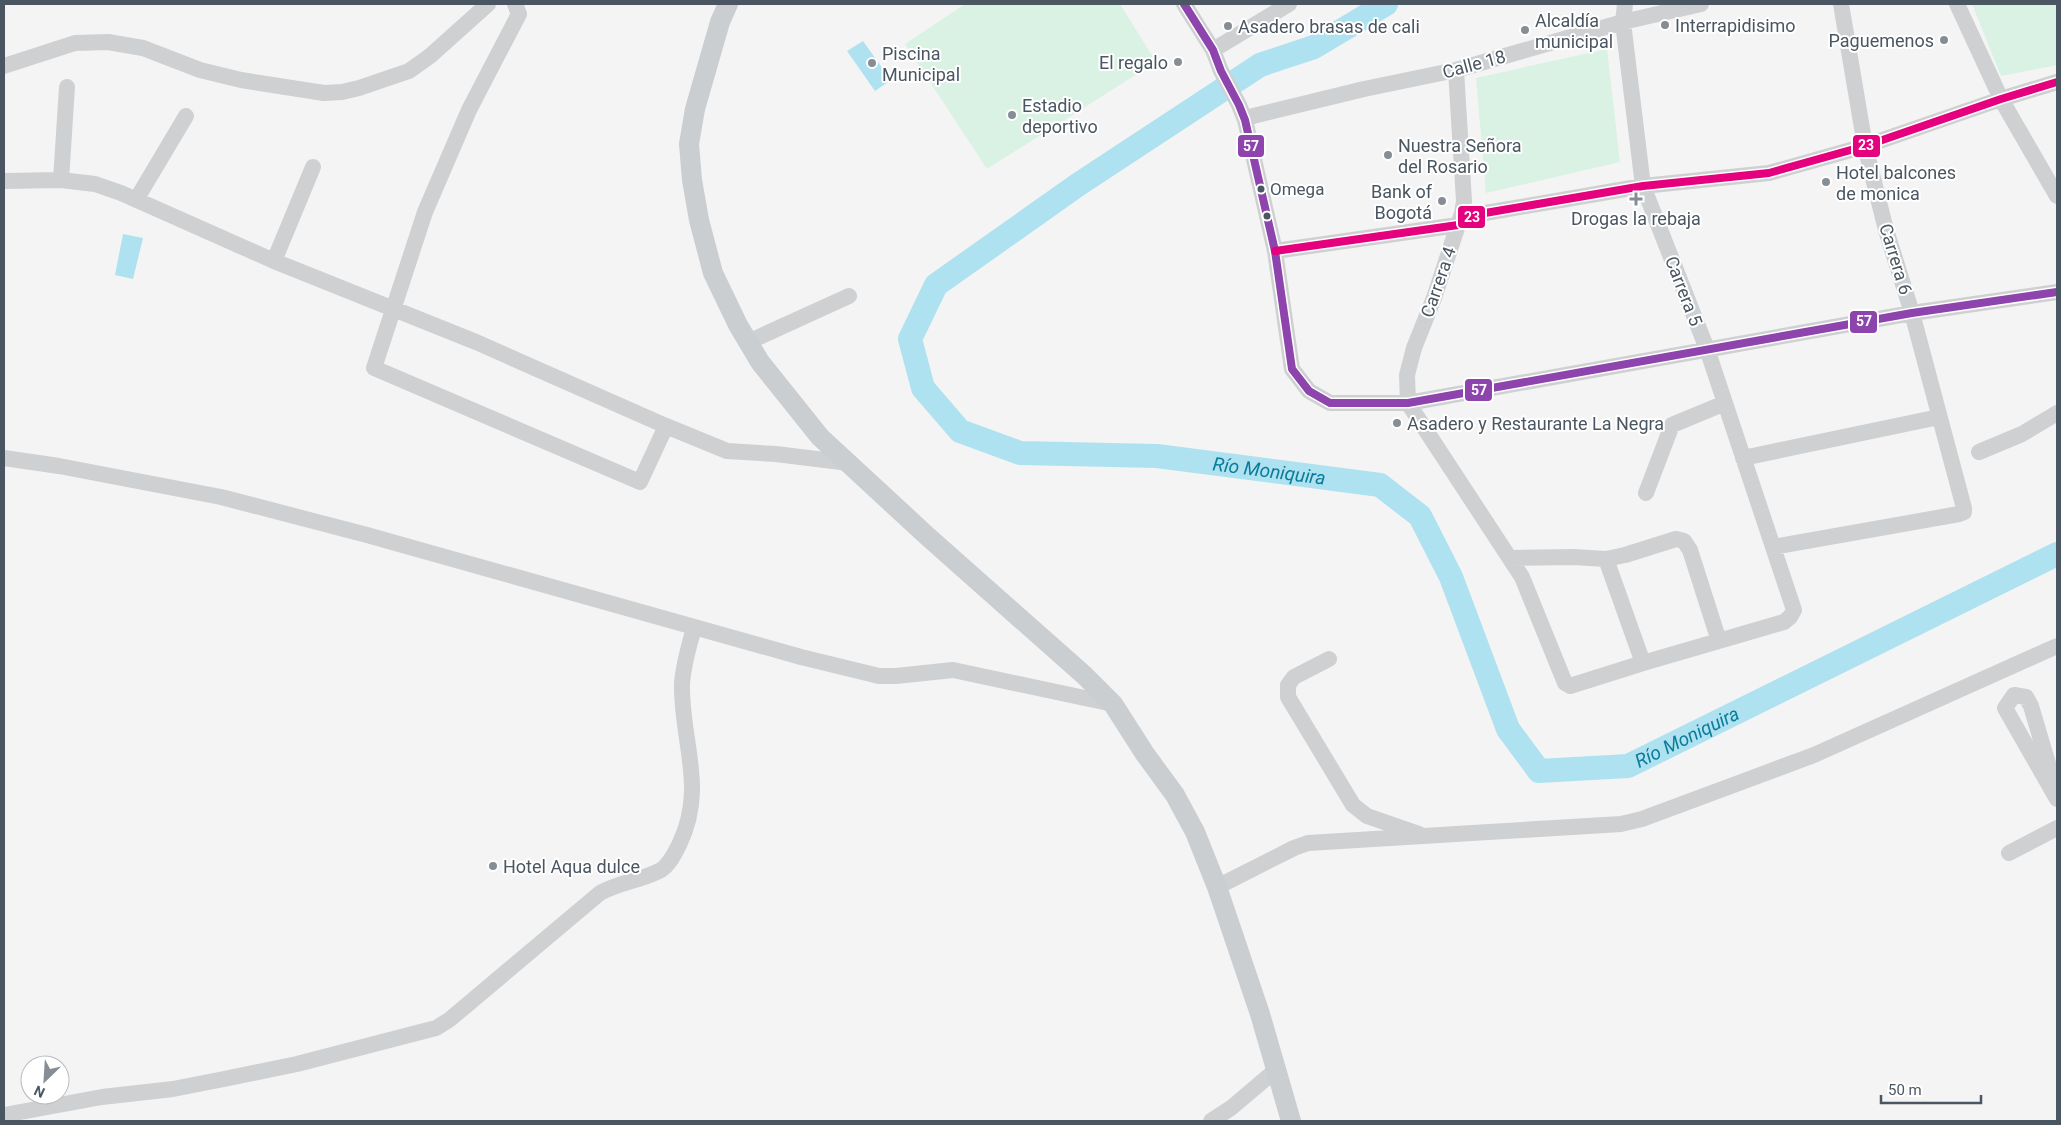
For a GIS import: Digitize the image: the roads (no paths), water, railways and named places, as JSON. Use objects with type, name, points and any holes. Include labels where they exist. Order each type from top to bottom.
[{"type":"main road","points":[[728,4],[720,22],[694,109],[690,144],[693,188],[712,273],[738,325],[760,362],[790,402],[820,437],[926,535],[1084,675],[1113,704],[1145,754],[1175,795],[1194,832],[1217,887],[1260,1014],[1291,1121]]},
{"type":"street","points":[[4,66],[75,43],[108,42],[144,48],[200,70],[241,80],[324,93],[342,92],[410,71],[430,56],[488,4]]},
{"type":"street","points":[[515,4],[519,14],[469,110],[425,212],[407,261],[374,368],[640,482],[666,426]]},
{"type":"street","points":[[1184,4],[1213,50],[1221,72],[1242,113],[1274,251],[1292,369],[1309,391],[1330,403],[1408,403],[1912,313],[2057,292]]},
{"type":"street","points":[[1213,50],[1289,4]]},
{"type":"street","name":"Carrera 5","points":[[1625,4],[1623,22],[1644,186],[1707,349],[1794,610],[1784,622],[1719,641]]},
{"type":"street","name":"Calle 18","points":[[1242,113],[1254,116],[1456,70],[1623,22],[1702,4]]},
{"type":"street","name":"Carrera 6","points":[[1773,547],[1964,512],[1912,313],[1886,230],[1866,146],[1841,4]]},
{"type":"street","points":[[1957,4],[2001,99],[2057,196]]},
{"type":"street","name":"Carrera 4","points":[[1408,403],[1407,375],[1414,348],[1434,298],[1464,201],[1456,70]]},
{"type":"street","points":[[1274,251],[1458,225],[1471,217],[1485,213],[1644,186],[1769,173],[1866,146],[2001,99],[2057,82]]},
{"type":"street","points":[[61,180],[67,87]]},
{"type":"street","points":[[136,200],[186,116]]},
{"type":"street","points":[[274,260],[313,167]]},
{"type":"street","points":[[4,181],[61,180],[95,184],[556,376],[666,426],[727,450],[849,462]]},
{"type":"street","points":[[748,342],[849,296]]},
{"type":"street","points":[[1408,403],[1510,558],[1522,576],[1567,686],[1719,641],[1690,550],[1684,541],[1676,539],[1606,559],[1574,557],[1510,558]]},
{"type":"street","points":[[1646,493],[1672,425],[1726,404]]},
{"type":"street","points":[[1979,452],[2022,434],[2057,413]]},
{"type":"street","points":[[1743,458],[1939,417]]},
{"type":"street","points":[[4,458],[60,466],[221,497],[367,535],[694,628],[879,676],[887,677],[953,670],[1113,704]]},
{"type":"street","points":[[1606,559],[1643,663]]},
{"type":"street","points":[[4,1114],[102,1097],[173,1089],[297,1064],[436,1028],[449,1020],[600,893],[661,869],[668,864],[688,823],[693,797],[692,774],[683,716],[682,683],[694,628]]},
{"type":"street","points":[[1217,887],[1294,848],[1308,843],[1621,824],[1642,819],[1814,755],[2057,646]]},
{"type":"street","points":[[1329,659],[1294,677],[1288,685],[1288,697],[1353,805],[1367,816],[1426,836]]},
{"type":"street","points":[[2004,670],[2014,695]]},
{"type":"street","points":[[2014,695],[2026,697],[2031,706],[2057,794]]},
{"type":"street","points":[[2014,695],[2005,708],[2057,799]]},
{"type":"street","points":[[2009,853],[2057,828]]},
{"type":"street","points":[[1211,1121],[1231,1108],[1276,1069]]},
{"type":"water","points":[[863,41],[891,80],[875,91],[847,51]]},
{"type":"water","points":[[123,234],[143,238],[133,279],[115,275]]},
{"type":"waterway","name":"Río Moniquira","points":[[1386,4],[1314,47],[1260,65],[1079,184],[936,285],[910,339],[923,388],[960,431],[1020,453],[1157,456],[1380,485],[1420,516],[1451,577],[1508,729],[1539,771],[1628,766],[2057,554]]},
{"type":"place","name":"Interrapidisimo","points":[[1665,25]]},
{"type":"place","name":"Asadero brasas de cali","points":[[1228,26]]},
{"type":"place","name":"Alcaldía municipal","points":[[1525,30]]},
{"type":"place","name":"Paguemenos","points":[[1944,40]]},
{"type":"place","name":"El regalo","points":[[1178,62]]},
{"type":"place","name":"Piscina Municipal","points":[[872,63]]},
{"type":"place","name":"Estadio deportivo","points":[[1012,115]]},
{"type":"place","name":"Nuestra Señora del Rosario","points":[[1388,155]]},
{"type":"place","name":"Hotel balcones de monica","points":[[1826,182]]},
{"type":"place","name":"Omega","points":[[1261,189]]},
{"type":"place","name":"Drogas la rebaja","points":[[1636,199]]},
{"type":"place","name":"Bank of Bogotá","points":[[1442,201]]},
{"type":"place","name":"Asadero y Restaurante La Negra","points":[[1397,423]]},
{"type":"place","name":"Hotel Aqua dulce","points":[[493,866]]}]
